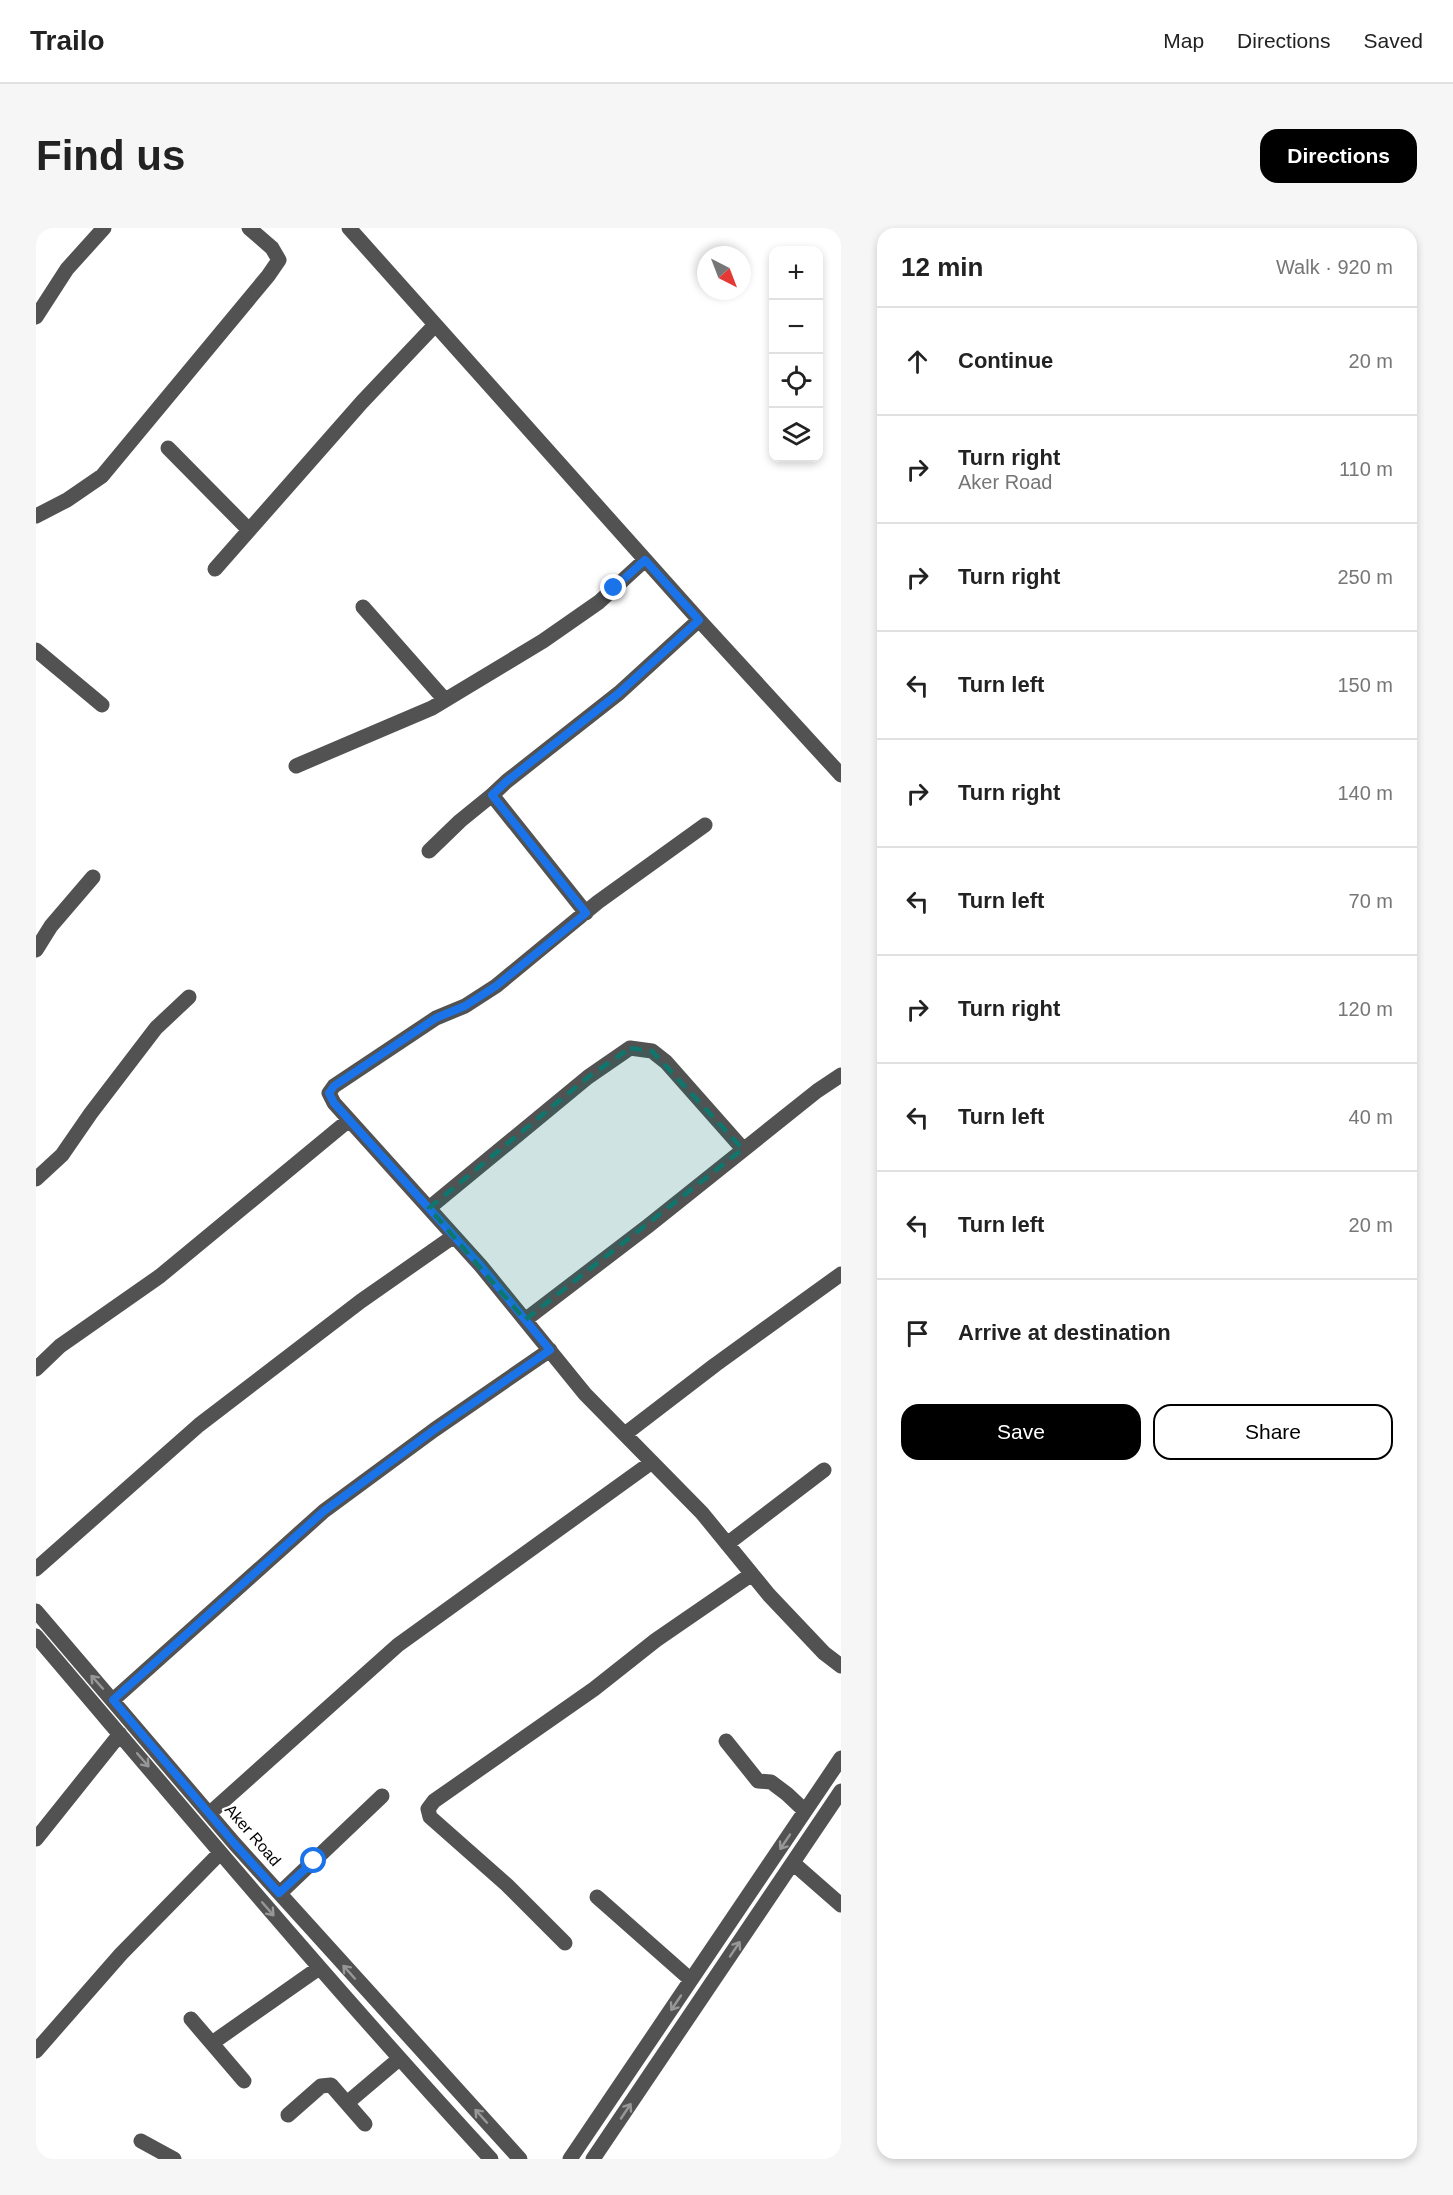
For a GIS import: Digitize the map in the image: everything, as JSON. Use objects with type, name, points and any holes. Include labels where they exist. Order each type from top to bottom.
[{"type":"street","points":[[36,317],[67,269],[104,228]]},
{"type":"street","points":[[36,516],[67,500],[102,476],[268,276],[279,260],[272,248],[249,228]]},
{"type":"street","points":[[349,228],[645,560],[841,775]]},
{"type":"street","points":[[215,569],[362,402],[435,325]]},
{"type":"street","points":[[168,448],[249,530]]},
{"type":"street","points":[[296,766],[432,708],[543,641],[599,602],[645,560]]},
{"type":"street","points":[[363,607],[445,700]]},
{"type":"street","points":[[429,852],[460,821],[619,693],[699,620]]},
{"type":"street","points":[[36,650],[102,705]]},
{"type":"street","points":[[492,795],[586,913]]},
{"type":"street","points":[[705,825],[586,913],[496,986],[465,1006],[436,1018],[334,1086],[329,1093],[334,1103],[454,1236],[585,1394],[702,1513],[768,1595],[824,1653],[841,1666]]},
{"type":"street","points":[[36,950],[51,926],[93,878]]},
{"type":"street","points":[[36,1179],[62,1155],[156,1028],[189,997]]},
{"type":"street","points":[[429,1208],[588,1077],[630,1048],[652,1051],[666,1062],[743,1149]]},
{"type":"street","points":[[525,1320],[648,1226],[817,1091],[841,1075]]},
{"type":"street","points":[[36,1369],[60,1346],[160,1276],[349,1120]]},
{"type":"street","points":[[36,1569],[199,1425],[361,1302],[454,1236]]},
{"type":"street","points":[[625,1434],[715,1365],[841,1274]]},
{"type":"street","points":[[113,1700],[324,1511],[434,1430],[550,1350]]},
{"type":"street","points":[[210,1813],[398,1645],[652,1462]]},
{"type":"street","points":[[728,1544],[824,1470]]},
{"type":"street","points":[[565,1943],[507,1885],[430,1817],[428,1809],[434,1801],[594,1689],[656,1640],[752,1574]]},
{"type":"street","name":"Aker Road","points":[[36,1611],[234,1843],[520,2159]]},
{"type":"street","points":[[36,1636],[399,2060],[491,2159]]},
{"type":"street","points":[[62,1667],[74,1655]]},
{"type":"street","points":[[36,1839],[120,1734]]},
{"type":"street","points":[[726,1741],[758,1781],[771,1782],[788,1794],[805,1811]]},
{"type":"street","points":[[570,2159],[841,1758]]},
{"type":"street","points":[[593,2159],[841,1791]]},
{"type":"street","points":[[279,1893],[382,1796]]},
{"type":"street","points":[[36,2051],[121,1954],[220,1853]]},
{"type":"street","points":[[793,1863],[841,1905]]},
{"type":"street","points":[[597,1897],[691,1980]]},
{"type":"street","points":[[212,2043],[319,1968]]},
{"type":"street","points":[[190,2019],[244,2081]]},
{"type":"street","points":[[347,2103],[399,2060]]},
{"type":"street","points":[[288,2115],[326,2085],[331,2085],[364,2124]]},
{"type":"street","points":[[141,2141],[174,2159]]},
{"type":"highlighted area","points":[[630,1048],[652,1051],[743,1149],[525,1320],[429,1208],[588,1077]]},
{"type":"route","points":[[314,1861],[279,1893],[113,1700],[324,1511],[434,1430],[550,1350],[481,1266],[334,1103],[329,1093],[334,1086],[436,1018],[465,1006],[496,986],[586,913],[492,795],[619,693],[699,620],[645,560],[614,588]]}]
